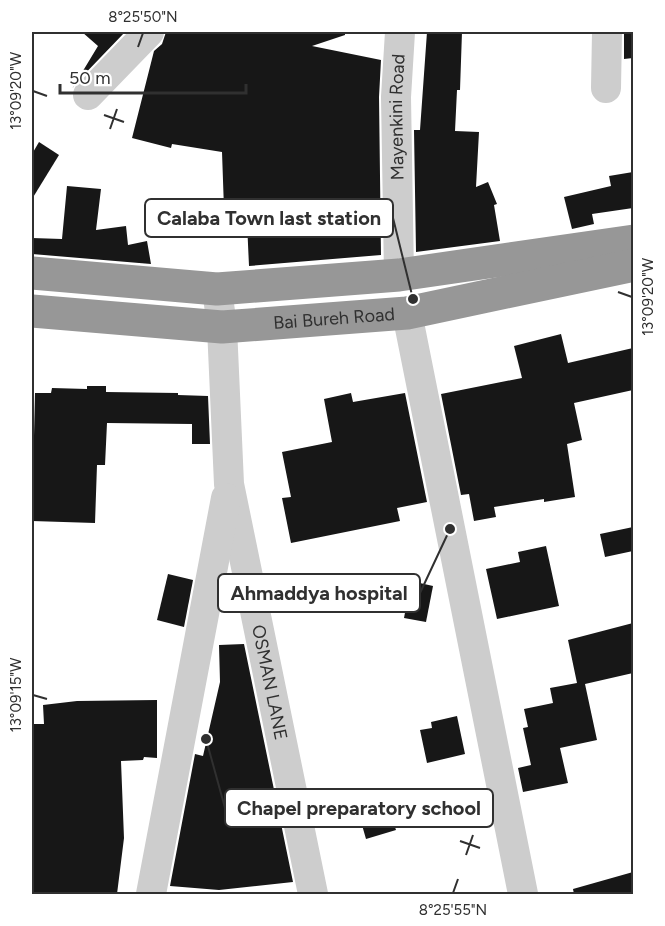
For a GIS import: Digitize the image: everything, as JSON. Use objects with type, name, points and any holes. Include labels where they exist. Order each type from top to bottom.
[{"type":"highway","name":"Bai Bureh Road","points":[[32,273],[217,289],[399,275],[633,241]]},
{"type":"highway","name":"Bai Bureh Road","points":[[32,310],[222,327],[407,313],[633,265]]},
{"type":"street","points":[[88,95],[149,32]]},
{"type":"street","name":"Mayenkini Road","points":[[399,275],[396,97],[400,32]]},
{"type":"street","points":[[606,88],[607,32]]},
{"type":"street","name":"OSMAN LANE","points":[[217,289],[222,327],[229,484],[313,894]]},
{"type":"street","points":[[407,313],[524,894]]},
{"type":"street","points":[[151,894],[229,484]]},
{"type":"building","points":[[82,32],[125,32],[72,89],[98,46]]},
{"type":"building","points":[[166,32],[345,32],[345,35],[312,46],[381,60],[379,97],[381,255],[249,266],[247,222],[233,222],[233,208],[224,209],[222,152],[172,144],[171,148],[132,138],[154,51],[162,44]]},
{"type":"building","points":[[427,32],[462,32],[460,90],[457,90],[455,131],[479,132],[476,187],[488,182],[497,204],[494,205],[500,241],[416,252],[414,130],[420,130]]},
{"type":"building","points":[[624,32],[633,32],[633,58],[624,59]]},
{"type":"building","points":[[39,142],[59,155],[32,199],[32,154]]},
{"type":"building","points":[[633,172],[633,208],[592,214],[594,224],[572,229],[564,197],[611,186],[609,176]]},
{"type":"building","points":[[67,186],[101,189],[96,230],[126,226],[128,245],[147,241],[151,264],[32,254],[32,238],[62,239]]},
{"type":"building","points":[[561,334],[568,363],[633,348],[633,390],[574,403],[582,440],[567,444],[575,497],[544,502],[544,499],[494,507],[496,517],[474,521],[469,494],[461,495],[441,394],[522,378],[514,346]]},
{"type":"building","points":[[87,386],[106,386],[106,392],[178,393],[178,395],[208,396],[210,444],[192,444],[192,424],[107,423],[105,465],[97,465],[95,523],[32,521],[35,393],[51,393],[52,388],[87,389]]},
{"type":"building","points":[[351,393],[353,402],[405,393],[427,502],[397,508],[400,521],[291,543],[282,498],[291,497],[282,452],[332,442],[324,399]]},
{"type":"building","points":[[633,527],[633,551],[605,557],[600,534]]},
{"type":"building","points":[[546,546],[559,606],[497,619],[486,569],[520,562],[518,552]]},
{"type":"building","points":[[168,574],[193,580],[184,627],[157,620]]},
{"type":"building","points":[[411,581],[433,586],[426,622],[404,618]]},
{"type":"building","points":[[633,623],[633,673],[585,684],[597,740],[560,748],[568,783],[523,792],[518,768],[531,765],[523,728],[528,727],[524,709],[553,703],[550,688],[577,683],[568,640]]},
{"type":"building","points":[[244,644],[293,882],[219,890],[170,886],[195,754],[203,756],[220,682],[219,645]]},
{"type":"building","points":[[157,700],[157,758],[144,757],[143,760],[121,761],[124,838],[117,894],[32,894],[32,724],[44,724],[43,705],[77,701]]},
{"type":"building","points":[[457,716],[465,754],[427,763],[420,730],[432,728],[431,722]]},
{"type":"building","points":[[397,800],[404,825],[395,827],[396,830],[366,839],[358,811]]},
{"type":"building","points":[[633,872],[633,894],[574,894],[573,889]]},
{"type":"place","name":"Calaba Town last station","points":[[413,299]]},
{"type":"place","name":"Ahmaddya hospital","points":[[450,529]]},
{"type":"place","name":"Chapel preparatory school","points":[[206,739]]}]
